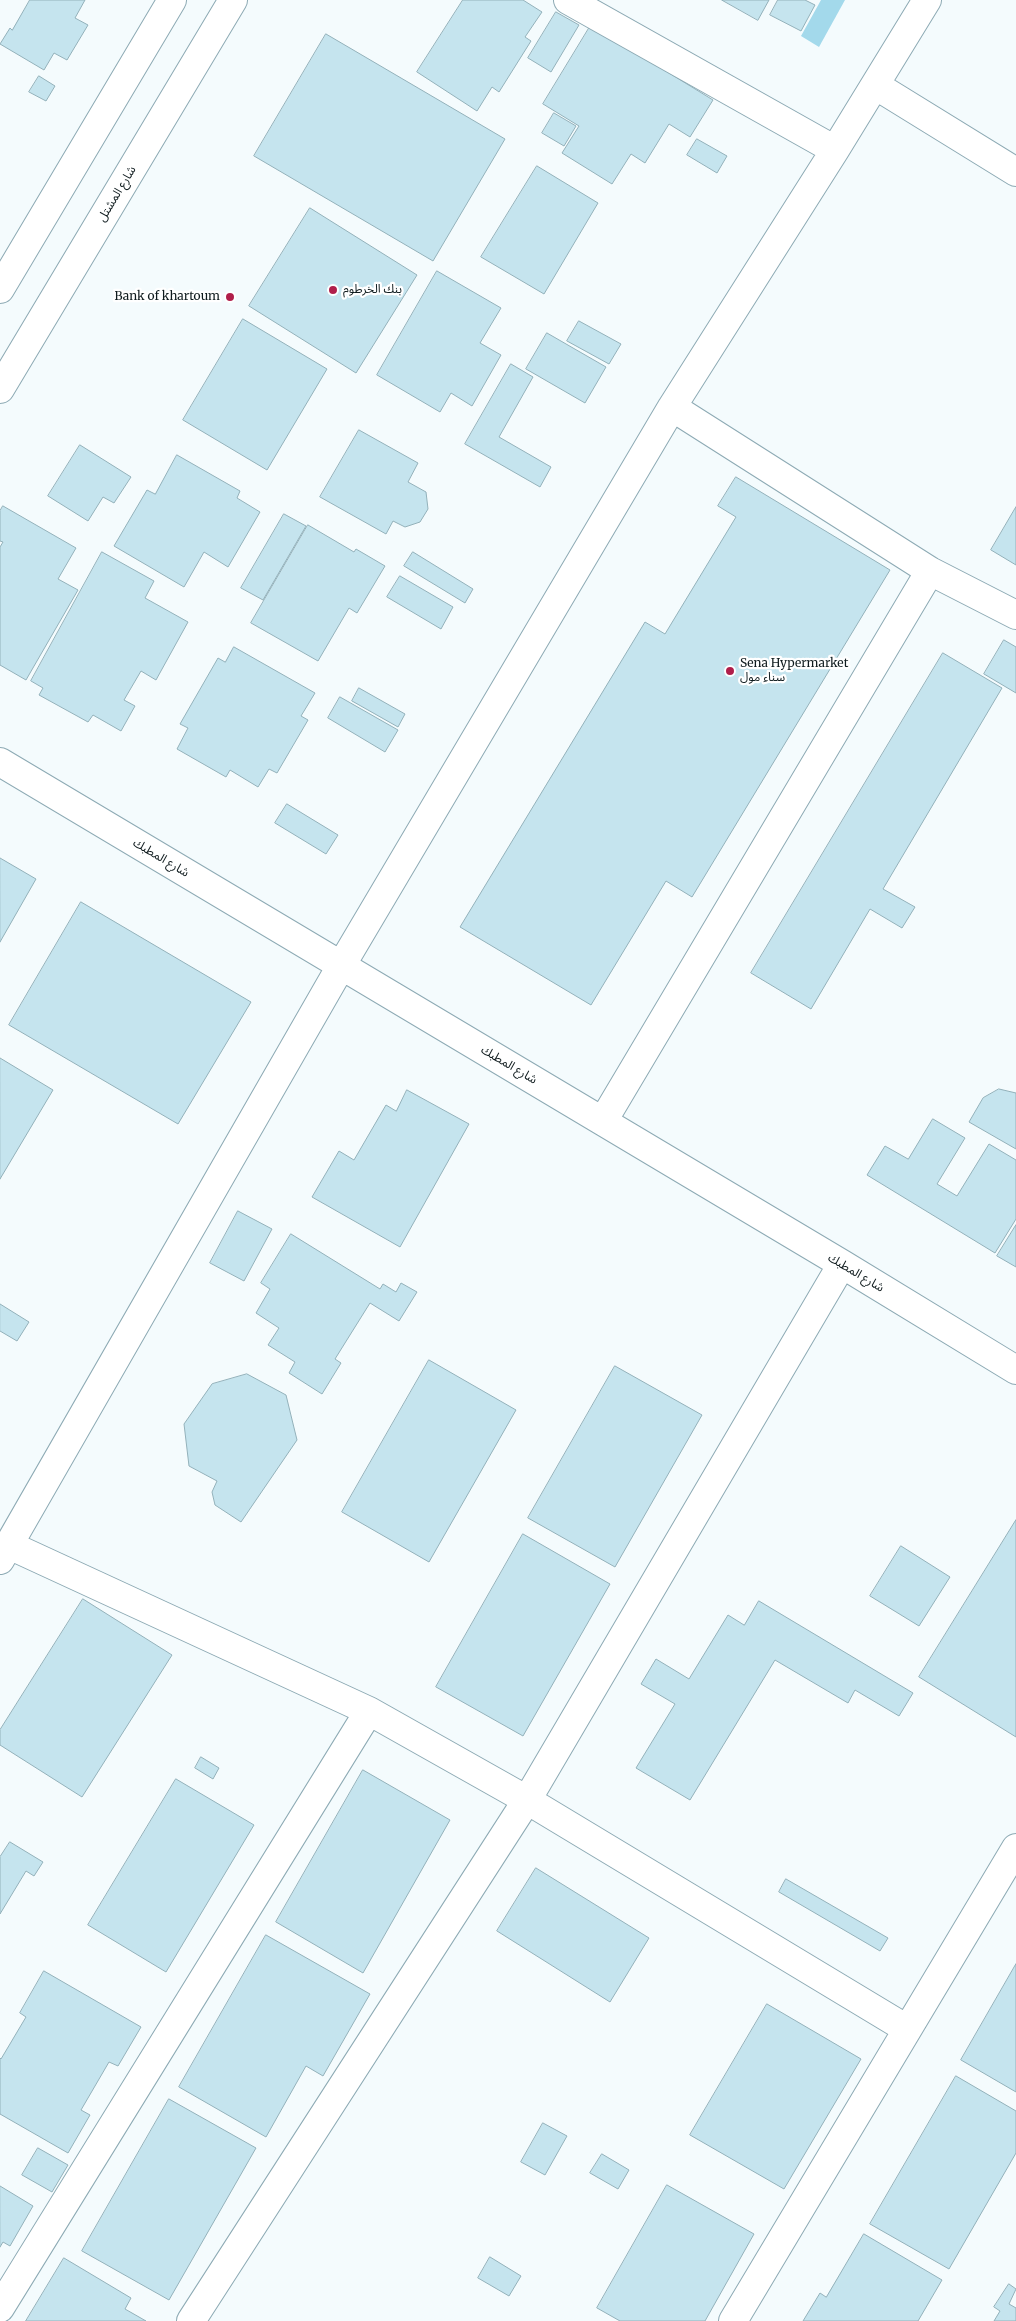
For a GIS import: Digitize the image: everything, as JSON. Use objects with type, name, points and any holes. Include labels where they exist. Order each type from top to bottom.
[{"type":"street","points":[[0,289],[172,0]]},
{"type":"street","name":"شارع المشتل","points":[[0,389],[233,0]]},
{"type":"street","points":[[568,0],[835,150]]},
{"type":"street","points":[[907,2029],[527,1800],[369,1711],[5,1552],[341,966],[672,407],[835,150],[927,0]]},
{"type":"street","points":[[875,85],[1016,172]]},
{"type":"street","points":[[672,407],[930,571],[1016,615]]},
{"type":"street","points":[[603,1121],[930,571]]},
{"type":"street","name":"شارع المطبك","points":[[0,762],[842,1264],[1016,1370]]},
{"type":"street","points":[[191,2321],[527,1800],[842,1264]]},
{"type":"street","points":[[0,2308],[369,1711]]},
{"type":"street","points":[[733,2321],[1016,1848]]},
{"type":"shaded area","points":[[821,0],[845,0],[819,47],[801,36]]},
{"type":"building","points":[[30,0],[85,0],[75,18],[88,25],[67,60],[54,53],[44,70],[0,44],[10,28],[12,30]]},
{"type":"building","points":[[463,0],[523,0],[542,12],[525,37],[531,41],[499,92],[492,87],[477,111],[417,72]]},
{"type":"building","points":[[722,0],[769,0],[758,20]]},
{"type":"building","points":[[778,0],[805,0],[815,5],[801,31],[770,15]]},
{"type":"building","points":[[556,12],[579,25],[551,72],[528,58]]},
{"type":"building","points":[[591,25],[713,100],[690,137],[669,124],[645,163],[631,154],[612,184],[562,153],[579,126],[543,104]]},
{"type":"building","points":[[326,34],[505,139],[433,261],[254,156]]},
{"type":"building","points":[[39,76],[55,86],[46,101],[29,92]]},
{"type":"building","points":[[554,113],[576,126],[564,146],[542,133]]},
{"type":"building","points":[[697,139],[727,156],[717,173],[687,155]]},
{"type":"building","points":[[537,166],[598,203],[544,294],[481,257]]},
{"type":"building","name":"بنك الخرطوم","points":[[310,208],[417,275],[356,373],[249,306]]},
{"type":"building","points":[[437,271],[501,308],[480,343],[501,355],[472,406],[451,393],[440,412],[377,375]]},
{"type":"building","points":[[243,319],[327,369],[267,470],[183,420]]},
{"type":"building","points":[[579,321],[621,344],[609,364],[567,341]]},
{"type":"building","points":[[547,333],[606,367],[585,403],[526,369]]},
{"type":"building","points":[[511,364],[533,377],[499,437],[551,467],[540,487],[465,444]]},
{"type":"building","points":[[359,430],[418,463],[408,482],[426,492],[428,509],[420,522],[405,527],[393,521],[386,534],[320,497]]},
{"type":"building","points":[[80,445],[131,477],[114,503],[103,497],[88,521],[48,496]]},
{"type":"building","points":[[177,455],[240,491],[237,498],[260,512],[228,567],[204,552],[184,587],[114,546],[147,490],[155,494]]},
{"type":"building","points":[[736,477],[890,570],[692,897],[666,881],[591,1005],[460,927],[645,622],[665,634],[736,517],[718,506]]},
{"type":"building","points":[[3,506],[76,548],[58,579],[78,590],[26,680],[0,665],[0,547],[3,542],[0,541],[0,511]]},
{"type":"building","points":[[1016,507],[1016,565],[991,550]]},
{"type":"building","points":[[284,514],[306,526],[263,600],[241,588]]},
{"type":"building","points":[[308,525],[354,552],[356,549],[385,566],[357,613],[349,608],[318,661],[251,623]]},
{"type":"building","points":[[102,552],[154,581],[145,598],[188,622],[156,680],[141,671],[124,700],[135,706],[121,731],[93,715],[88,722],[39,695],[43,688],[31,681]]},
{"type":"building","points":[[413,552],[473,589],[465,603],[404,566]]},
{"type":"building","points":[[400,576],[453,607],[441,629],[387,597]]},
{"type":"building","points":[[1004,640],[1016,647],[1016,693],[984,674]]},
{"type":"building","points":[[234,647],[315,693],[301,716],[308,720],[277,773],[269,769],[258,787],[230,770],[226,777],[177,749],[188,728],[180,724],[218,658],[225,662]]},
{"type":"building","points":[[943,653],[1002,688],[883,889],[915,907],[902,928],[870,909],[811,1009],[751,973]]},
{"type":"building","points":[[359,688],[405,714],[398,727],[352,701]]},
{"type":"building","points":[[340,697],[398,730],[385,752],[328,718]]},
{"type":"building","points":[[287,804],[338,835],[326,854],[275,823]]},
{"type":"building","points":[[0,858],[36,879],[0,942]]},
{"type":"building","points":[[81,902],[251,1002],[178,1124],[9,1025]]},
{"type":"building","points":[[0,1058],[53,1090],[0,1179]]},
{"type":"building","points":[[999,1089],[1016,1093],[1016,1149],[969,1122],[983,1098]]},
{"type":"building","points":[[407,1090],[469,1124],[400,1247],[312,1197],[339,1151],[354,1160],[386,1105],[396,1111]]},
{"type":"building","points":[[933,1119],[965,1138],[937,1184],[957,1196],[989,1144],[1016,1160],[1016,1219],[995,1253],[867,1175],[885,1146],[908,1159]]},
{"type":"building","points":[[238,1211],[272,1229],[244,1281],[210,1263]]},
{"type":"building","points":[[1016,1225],[1016,1267],[997,1256]]},
{"type":"building","points":[[291,1234],[380,1289],[383,1284],[396,1292],[401,1283],[417,1292],[399,1321],[370,1303],[335,1359],[341,1363],[322,1394],[289,1373],[295,1362],[268,1345],[279,1328],[256,1313],[270,1289],[261,1283]]},
{"type":"building","points":[[0,1304],[29,1322],[17,1341],[0,1331]]},
{"type":"building","points":[[429,1360],[516,1410],[429,1562],[342,1512]]},
{"type":"building","points":[[615,1366],[702,1415],[615,1567],[528,1518]]},
{"type":"building","points":[[247,1374],[286,1395],[297,1440],[241,1522],[215,1505],[212,1492],[217,1481],[189,1466],[184,1424],[212,1384]]},
{"type":"building","points":[[1016,1520],[1016,1737],[919,1677]]},
{"type":"building","points":[[523,1534],[610,1584],[523,1736],[436,1687]]},
{"type":"building","points":[[901,1546],[950,1577],[919,1626],[870,1596]]},
{"type":"building","points":[[83,1599],[172,1655],[82,1797],[0,1745],[0,1730]]},
{"type":"building","points":[[759,1601],[913,1693],[899,1716],[855,1690],[848,1703],[775,1660],[690,1800],[636,1768],[675,1704],[641,1684],[656,1659],[689,1679],[728,1615],[744,1625]]},
{"type":"building","points":[[201,1757],[219,1768],[213,1779],[195,1768]]},
{"type":"building","points":[[363,1770],[450,1820],[363,1973],[276,1922]]},
{"type":"building","points":[[176,1779],[254,1825],[166,1972],[88,1925]]},
{"type":"building","points":[[10,1842],[43,1862],[34,1876],[26,1871],[0,1914],[0,1857]]},
{"type":"building","points":[[536,1868],[649,1938],[610,2002],[497,1931]]},
{"type":"building","points":[[786,1879],[888,1938],[880,1951],[779,1892]]},
{"type":"building","points":[[266,1935],[370,1994],[323,2076],[306,2066],[266,2137],[179,2087]]},
{"type":"building","points":[[1016,1964],[1016,2092],[961,2060]]},
{"type":"building","points":[[44,1971],[141,2027],[118,2066],[109,2062],[81,2110],[90,2115],[68,2153],[0,2114],[0,2058],[26,2017],[20,2013]]},
{"type":"building","points":[[767,2004],[861,2059],[784,2189],[690,2135]]},
{"type":"building","points":[[956,2076],[1016,2111],[1016,2153],[949,2269],[870,2224]]},
{"type":"building","points":[[169,2099],[256,2148],[169,2300],[82,2251]]},
{"type":"building","points":[[543,2123],[567,2136],[545,2175],[521,2162]]},
{"type":"building","points":[[38,2148],[68,2165],[52,2192],[22,2175]]},
{"type":"building","points":[[602,2154],[629,2170],[618,2189],[590,2173]]},
{"type":"building","points":[[667,2185],[754,2234],[705,2321],[620,2321],[597,2308]]},
{"type":"building","points":[[0,2186],[33,2206],[10,2246],[3,2242],[0,2247]]},
{"type":"building","points":[[864,2234],[942,2280],[918,2321],[803,2321],[820,2293],[826,2297]]},
{"type":"building","points":[[490,2257],[521,2276],[509,2296],[478,2278]]},
{"type":"building","points":[[64,2258],[131,2298],[125,2309],[146,2321],[26,2321]]},
{"type":"building","points":[[1009,2284],[1016,2289],[1009,2304],[1016,2308],[1016,2321],[994,2321],[1000,2311],[994,2307]]},
{"type":"place","name":"بنك الخرطوم","points":[[333,290]]},
{"type":"place","name":"Bank of khartoum","points":[[230,297]]},
{"type":"place","name":"Sena Hypermarket سناء مول","points":[[730,671]]}]
